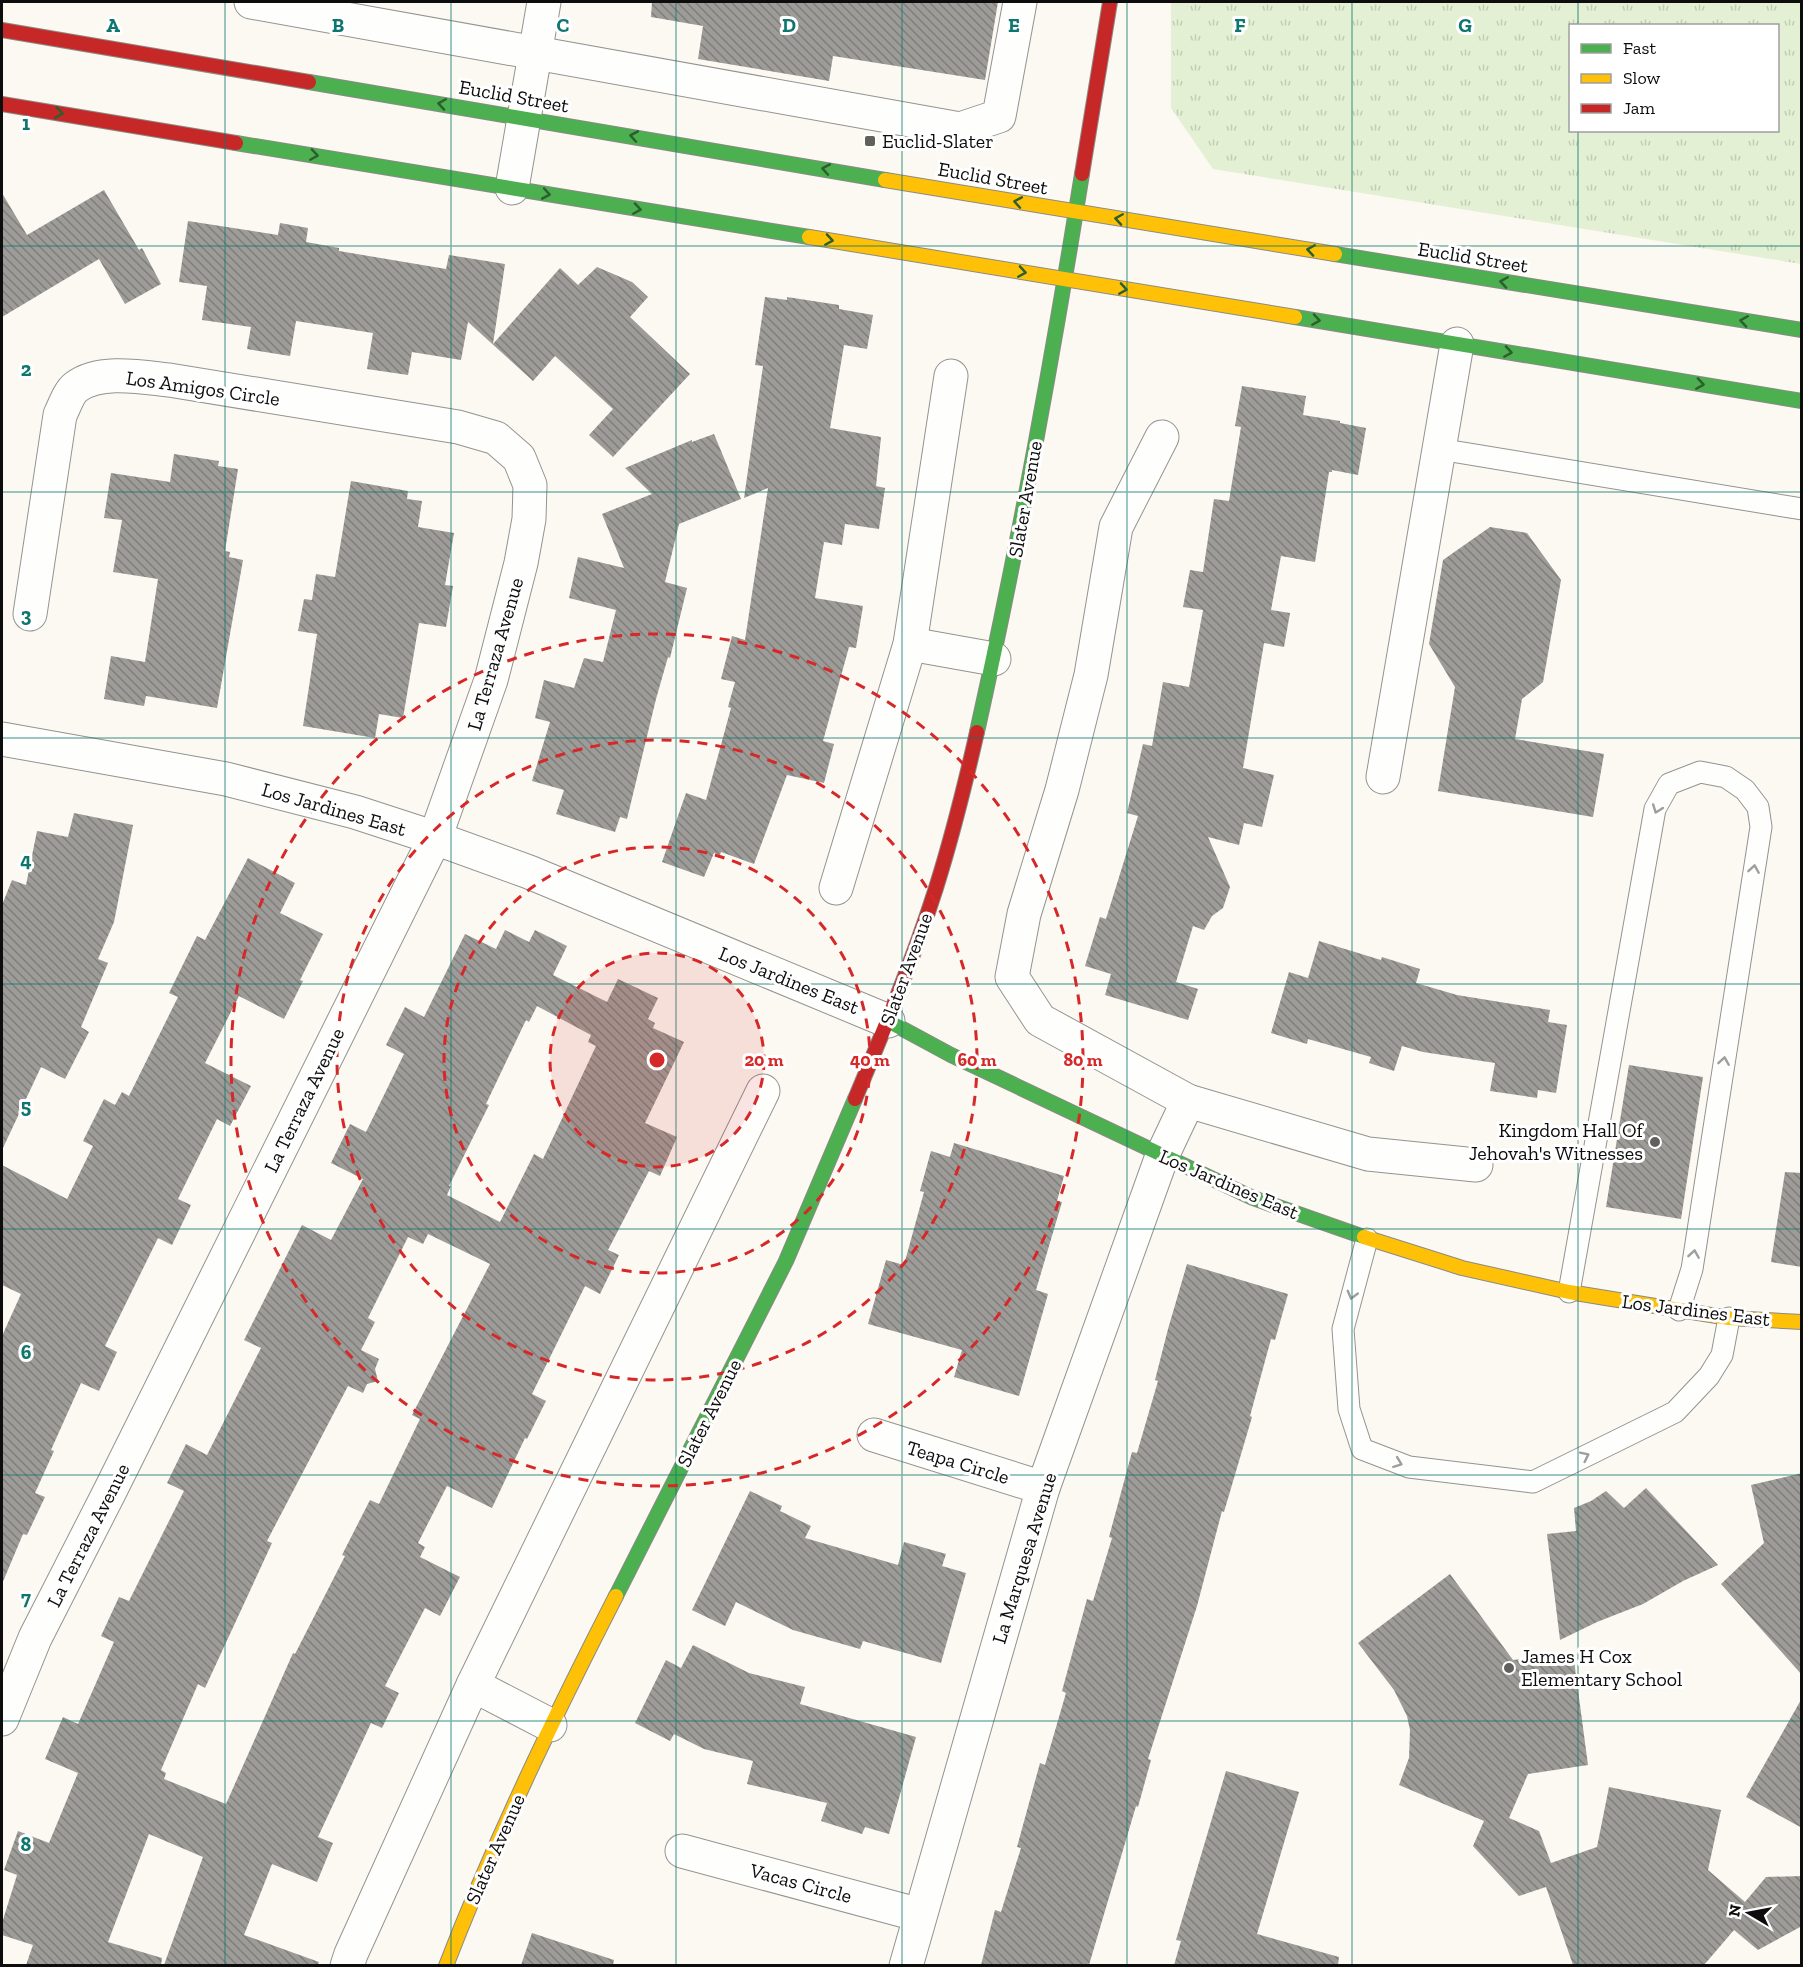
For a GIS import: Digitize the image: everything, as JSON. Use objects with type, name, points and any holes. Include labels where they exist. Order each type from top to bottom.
[{"type":"main road","name":"Slater Avenue","points":[[447,1965],[475,1891],[550,1725],[786,1261],[888,1021],[936,888],[966,780],[1005,606],[1065,279],[1110,2]]},
{"type":"main road","name":"Euclid Street","points":[[2,30],[1076,212],[1802,330]]},
{"type":"main road","points":[[2,104],[1802,401]]},
{"type":"main road","name":"Los Jardines East","points":[[888,1021],[951,1055],[1253,1198],[1367,1239],[1462,1268],[1569,1292],[1729,1318],[1802,1322]]},
{"type":"street","points":[[251,2],[960,129],[999,116],[1020,2]]},
{"type":"street","points":[[512,188],[544,2]]},
{"type":"street","points":[[1383,777],[1457,344]]},
{"type":"street","name":"Los Amigos Circle","points":[[30,614],[60,415],[74,388],[92,379],[123,376],[169,380],[458,427],[496,438],[519,458]]},
{"type":"street","points":[[836,888],[910,644],[951,376]]},
{"type":"street","points":[[1162,437],[1116,527],[1090,675],[1062,790],[1024,914],[1012,977],[1040,1020],[1188,1101],[1368,1154],[1476,1165]]},
{"type":"street","name":"La Terraza Avenue","points":[[2,1719],[35,1638],[435,838],[491,680],[521,563],[529,519],[530,485],[519,458]]},
{"type":"street","points":[[910,644],[994,659]]},
{"type":"street","name":"Los Jardines East","points":[[2,739],[226,779],[356,812],[530,873],[888,1021]]},
{"type":"street","points":[[347,1965],[473,1685],[763,1091]]},
{"type":"street","name":"La Marquesa Avenue","points":[[906,1965],[1043,1488],[1162,1156],[1188,1101]]},
{"type":"street","name":"Teapa Circle","points":[[874,1435],[1043,1488]]},
{"type":"street","points":[[473,1685],[550,1725]]},
{"type":"street","name":"Vacas Circle","points":[[682,1851],[920,1915]]},
{"type":"lane","points":[[1439,449],[1802,509]]},
{"type":"lane","points":[[1569,1292],[1655,809],[1669,784],[1700,772],[1726,777],[1745,789],[1758,807],[1761,827],[1692,1269],[1679,1310]]},
{"type":"lane","points":[[1367,1239],[1344,1329],[1349,1409],[1362,1449],[1408,1467],[1533,1482],[1676,1413],[1709,1376],[1722,1355],[1729,1318]]},
{"type":"green space","points":[[1171,2],[1801,2],[1801,264],[1213,169],[1171,108]]},
{"type":"building","points":[[652,2],[998,2],[985,80],[833,56],[829,81],[698,59],[703,26],[651,17]]},
{"type":"building","points":[[104,190],[139,250],[142,248],[161,284],[125,304],[99,259],[2,317],[2,193],[27,235]]},
{"type":"building","points":[[188,221],[278,235],[280,223],[308,228],[306,242],[339,248],[339,251],[446,269],[449,255],[505,264],[493,344],[560,268],[578,285],[597,267],[632,282],[648,297],[630,317],[690,374],[613,457],[589,435],[613,409],[555,356],[533,381],[468,322],[461,360],[412,352],[408,375],[367,369],[373,333],[296,321],[290,356],[247,349],[251,327],[202,320],[207,286],[179,282]]},
{"type":"building","points":[[765,297],[787,300],[787,297],[839,305],[839,309],[873,315],[867,349],[844,345],[830,428],[881,437],[876,486],[885,488],[879,529],[845,524],[842,545],[824,542],[815,598],[863,606],[856,648],[849,647],[823,741],[834,744],[824,783],[787,775],[754,864],[721,852],[720,855],[714,853],[704,877],[662,862],[686,793],[706,800],[731,708],[728,707],[735,682],[721,679],[732,636],[745,640],[768,488],[744,498],[763,366],[755,365]]},
{"type":"building","points":[[1242,386],[1306,396],[1303,415],[1366,428],[1358,475],[1332,470],[1329,472],[1315,562],[1281,556],[1271,610],[1290,613],[1284,647],[1264,643],[1243,768],[1274,775],[1262,827],[1244,823],[1239,845],[1208,837],[1230,887],[1223,908],[1212,916],[1204,930],[1193,926],[1176,982],[1198,989],[1188,1020],[1105,995],[1111,974],[1085,966],[1100,917],[1106,919],[1138,816],[1127,813],[1143,744],[1152,746],[1163,682],[1189,687],[1203,610],[1183,607],[1190,570],[1203,572],[1214,499],[1229,501],[1241,427],[1235,426]]},
{"type":"building","points":[[714,434],[741,499],[679,524],[665,582],[687,588],[670,658],[668,657],[656,699],[627,819],[620,817],[615,832],[556,814],[564,790],[532,781],[550,722],[535,718],[544,680],[574,688],[584,658],[603,662],[616,610],[569,598],[578,557],[624,568],[602,514],[652,494],[625,468],[692,440],[692,442]]},
{"type":"building","points":[[174,454],[219,461],[218,466],[238,469],[225,551],[230,552],[229,557],[243,560],[217,708],[146,696],[144,706],[104,699],[111,656],[145,662],[158,579],[113,572],[122,520],[104,518],[111,473],[170,482]]},
{"type":"building","points":[[351,481],[408,491],[407,499],[422,501],[418,527],[454,533],[445,585],[453,586],[446,627],[419,623],[403,718],[379,714],[375,738],[303,726],[317,634],[298,631],[304,599],[312,600],[316,574],[335,577]]},
{"type":"building","points":[[1490,527],[1527,533],[1561,580],[1543,682],[1522,699],[1515,739],[1604,754],[1593,817],[1438,791],[1455,687],[1429,644],[1443,560]]},
{"type":"building","points":[[74,813],[133,825],[114,922],[98,959],[108,963],[81,1027],[89,1032],[65,1079],[41,1067],[2,1150],[2,905],[12,880],[26,885],[37,831],[68,837]]},
{"type":"building","points":[[248,858],[295,883],[280,913],[323,934],[284,1019],[239,996],[205,1063],[251,1086],[230,1126],[217,1119],[178,1199],[191,1205],[172,1245],[158,1238],[105,1346],[117,1352],[99,1391],[81,1383],[51,1450],[54,1451],[35,1493],[45,1497],[27,1535],[23,1534],[2,1584],[2,1336],[21,1294],[2,1285],[2,1165],[67,1199],[93,1146],[83,1141],[104,1099],[115,1105],[122,1092],[129,1096],[178,997],[169,993],[197,936],[205,940]]},
{"type":"building","points":[[505,930],[529,942],[535,930],[567,946],[553,975],[607,1002],[618,979],[658,998],[648,1019],[655,1023],[653,1028],[684,1042],[645,1123],[677,1137],[660,1176],[649,1171],[608,1250],[619,1255],[600,1294],[585,1286],[532,1394],[546,1401],[527,1439],[525,1438],[492,1508],[447,1486],[418,1543],[425,1547],[420,1557],[460,1577],[440,1616],[425,1608],[385,1686],[399,1693],[382,1728],[371,1723],[318,1837],[333,1843],[317,1882],[272,1864],[244,1935],[319,1962],[318,1965],[164,1965],[203,1857],[149,1834],[108,1942],[162,1958],[161,1965],[26,1965],[33,1945],[2,1935],[2,1923],[17,1875],[4,1870],[18,1831],[49,1843],[78,1773],[45,1759],[63,1717],[78,1724],[114,1642],[101,1636],[119,1597],[129,1601],[184,1491],[167,1483],[186,1444],[207,1455],[261,1348],[244,1340],[302,1225],[331,1240],[363,1179],[331,1163],[350,1124],[366,1132],[404,1054],[386,1045],[405,1007],[424,1017],[465,934],[496,949]],"holes":[[[537,1006],[591,1035],[588,1042],[596,1046],[543,1159],[534,1154],[500,1222],[447,1195],[451,1186],[449,1186],[489,1105],[486,1104],[526,1020],[529,1022]],[[428,1234],[490,1264],[412,1415],[420,1419],[379,1504],[370,1500],[342,1555],[345,1556],[295,1654],[293,1653],[226,1804],[164,1779],[166,1773],[161,1770],[198,1684],[205,1688],[272,1543],[267,1541],[348,1386],[363,1393],[367,1384],[378,1381],[375,1369],[379,1359],[361,1350],[375,1322],[368,1318],[408,1237],[423,1244]]]},
{"type":"building","points":[[1319,941],[1420,969],[1416,983],[1457,995],[1550,1010],[1548,1022],[1567,1025],[1556,1093],[1538,1090],[1537,1098],[1490,1091],[1495,1063],[1423,1052],[1402,1046],[1394,1071],[1369,1063],[1371,1057],[1308,1039],[1307,1044],[1271,1033],[1289,972],[1308,978]]},
{"type":"building","name":"Kingdom Hall Of Jehovah's Witnesses","points":[[1629,1065],[1703,1077],[1681,1219],[1606,1207]]},
{"type":"building","points":[[954,1143],[1064,1176],[1057,1201],[1062,1202],[1036,1290],[1048,1294],[1019,1396],[954,1377],[962,1350],[868,1324],[886,1260],[904,1265],[924,1192],[920,1191],[931,1151],[950,1157]]},
{"type":"building","points":[[1785,1172],[1802,1173],[1802,1267],[1771,1262]]},
{"type":"building","points":[[1187,1264],[1288,1294],[1275,1340],[1271,1339],[1250,1416],[1252,1417],[1224,1512],[1222,1511],[1197,1606],[1148,1759],[1151,1760],[1138,1807],[1136,1806],[1089,1965],[981,1965],[995,1910],[1001,1912],[1021,1848],[1017,1847],[1040,1763],[1045,1765],[1066,1693],[1062,1691],[1087,1599],[1093,1601],[1112,1538],[1109,1537],[1132,1452],[1137,1453],[1158,1381],[1155,1380]]},
{"type":"building","points":[[1802,1473],[1802,1675],[1721,1584],[1764,1543],[1751,1485]]},
{"type":"building","points":[[1646,1488],[1718,1565],[1683,1581],[1643,1604],[1560,1640],[1547,1534],[1576,1531],[1574,1508],[1606,1491],[1624,1508]]},
{"type":"building","points":[[750,1491],[782,1506],[780,1511],[811,1526],[805,1538],[898,1565],[904,1542],[946,1554],[942,1566],[966,1573],[941,1663],[863,1641],[860,1649],[793,1630],[736,1602],[725,1626],[692,1610]]},
{"type":"building","points":[[1450,1574],[1513,1660],[1573,1653],[1588,1765],[1528,1774],[1509,1818],[1539,1831],[1551,1863],[1597,1847],[1609,1787],[1721,1810],[1708,1870],[1745,1902],[1766,1877],[1802,1876],[1802,1926],[1758,1950],[1734,1930],[1704,1965],[1573,1965],[1546,1887],[1519,1896],[1473,1846],[1484,1821],[1399,1785],[1409,1758],[1410,1730],[1407,1716],[1394,1690],[1358,1643]]},
{"type":"building","points":[[693,1645],[749,1673],[805,1687],[800,1704],[916,1737],[889,1834],[865,1827],[862,1834],[821,1821],[827,1803],[747,1784],[753,1761],[704,1749],[674,1734],[670,1741],[635,1723],[666,1660],[681,1668]]},
{"type":"building","points":[[1802,1698],[1802,1828],[1746,1797]]},
{"type":"building","points":[[1226,1771],[1299,1792],[1257,1934],[1339,1957],[1338,1965],[1174,1965],[1181,1941],[1176,1940]]},
{"type":"building","points":[[532,1933],[614,1960],[613,1965],[521,1965]]},
{"type":"traffic: fast","points":[[309,82],[885,180]]},
{"type":"traffic: fast","points":[[236,143],[809,237]]},
{"type":"traffic: fast","points":[[977,732],[1034,454],[1082,174]]},
{"type":"traffic: fast","points":[[1335,254],[1802,330]]},
{"type":"traffic: fast","points":[[1295,317],[1802,401]]},
{"type":"traffic: fast","points":[[888,1021],[951,1055],[1253,1198],[1364,1237]]},
{"type":"traffic: fast","points":[[616,1596],[786,1261],[855,1099]]},
{"type":"traffic: slow","points":[[885,180],[1335,254]]},
{"type":"traffic: slow","points":[[809,237],[1295,317]]},
{"type":"traffic: slow","points":[[1364,1237],[1462,1268],[1569,1292],[1729,1318],[1802,1322]]},
{"type":"traffic: slow","points":[[446,1966],[526,1779],[616,1596]]},
{"type":"traffic: jam","points":[[1082,174],[1110,2]]},
{"type":"traffic: jam","points":[[2,30],[309,82]]},
{"type":"traffic: jam","points":[[2,104],[236,143]]},
{"type":"traffic: jam","points":[[855,1099],[898,995],[927,915],[953,830],[977,732]]},
{"type":"place","name":"Euclid-Slater","points":[[870,141]]},
{"type":"place","name":"Kingdom Hall Of Jehovah's Witnesses","points":[[1655,1142]]},
{"type":"place","name":"James H Cox Elementary School","points":[[1509,1668]]}]
